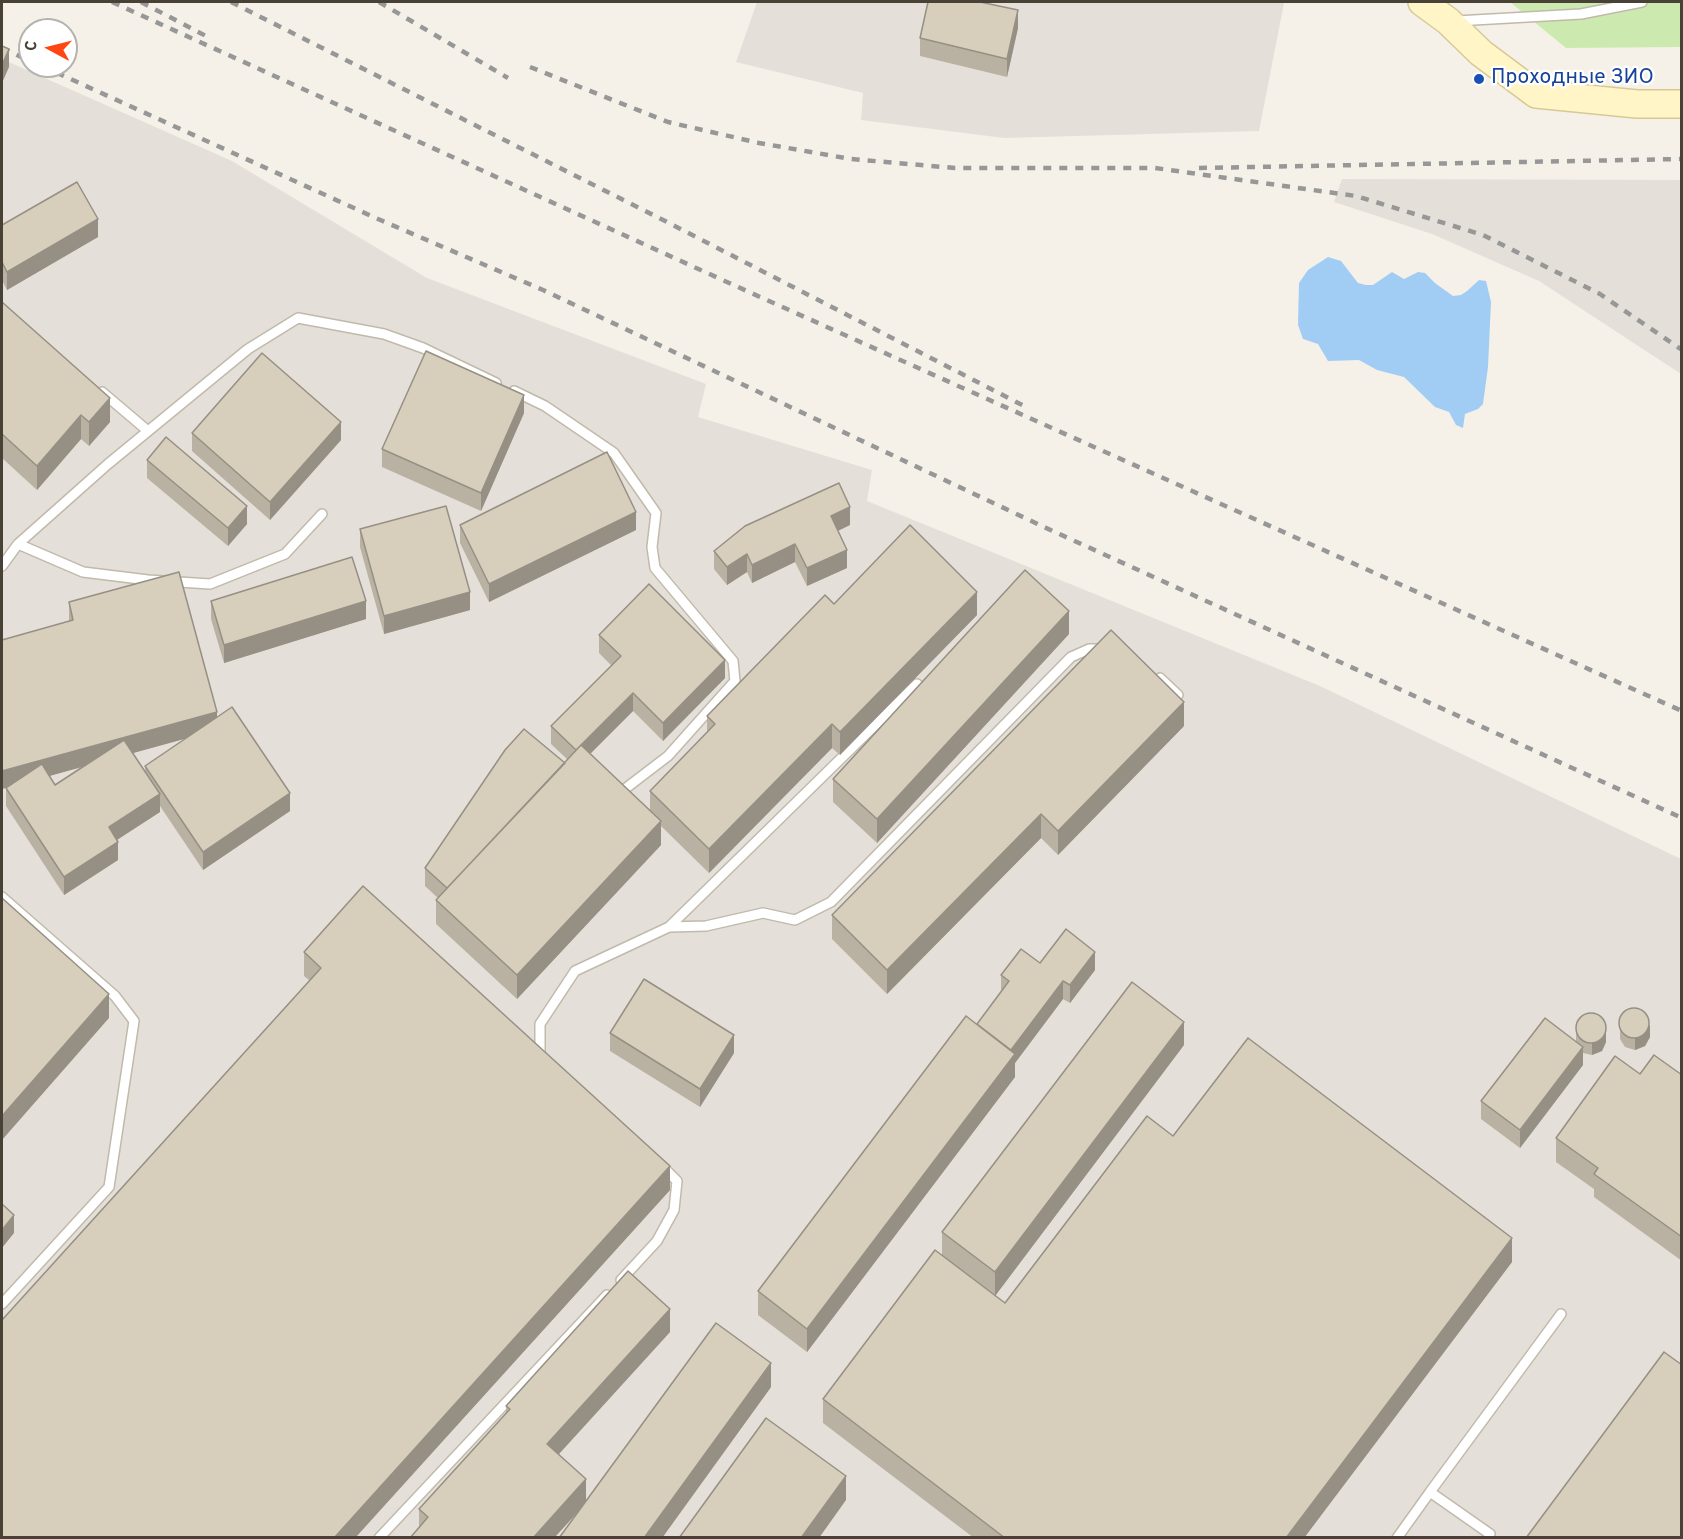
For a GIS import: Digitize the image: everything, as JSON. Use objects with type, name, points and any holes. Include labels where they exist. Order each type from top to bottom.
[{"type":"street","points":[[1422,2],[1448,21],[1481,53],[1536,94],[1637,104],[1682,104]]},
{"type":"lane","points":[[1448,21],[1581,14],[1642,2]]},
{"type":"lane","points":[[2,566],[18,544],[148,431],[248,349],[298,318],[384,334],[423,348],[546,406],[614,453],[656,513],[651,547],[655,568],[733,661],[735,681],[668,756],[616,796]]},
{"type":"lane","points":[[97,388],[148,431]]},
{"type":"lane","points":[[18,544],[83,572],[148,580],[210,584],[285,554],[322,514]]},
{"type":"lane","points":[[669,927],[706,926],[763,914],[795,920],[831,902],[1071,657],[1089,649],[1110,649]]},
{"type":"lane","points":[[1154,672],[1178,695]]},
{"type":"lane","points":[[548,1063],[539,1055],[540,1024],[575,971],[669,927],[917,684]]},
{"type":"lane","points":[[2,897],[115,996],[134,1021],[109,1187],[2,1304]]},
{"type":"lane","points":[[379,1538],[657,1241],[674,1209],[677,1181],[652,1155]]},
{"type":"lane","points":[[1397,1538],[1561,1314]]},
{"type":"lane","points":[[1430,1492],[1490,1534],[1488,1538]]},
{"type":"shaded area","points":[[757,2],[1284,3],[1259,131],[1004,138],[861,120],[863,93],[736,62]]},
{"type":"shaded area","points":[[2,59],[18,66],[18,78],[45,78],[232,161],[427,278],[706,384],[698,417],[872,470],[867,501],[1320,686],[1681,859],[1681,1537],[2,1537]]},
{"type":"shaded area","points":[[1342,179],[1681,180],[1681,374],[1539,281],[1432,234],[1334,202]]},
{"type":"green space","points":[[1510,2],[1681,2],[1681,47],[1566,48]]},
{"type":"water","points":[[1328,257],[1341,261],[1358,283],[1366,285],[1373,285],[1392,272],[1404,279],[1418,272],[1425,273],[1453,296],[1461,295],[1479,280],[1486,281],[1491,302],[1488,367],[1483,404],[1478,409],[1465,414],[1463,428],[1456,425],[1449,412],[1435,407],[1404,377],[1377,370],[1359,360],[1328,361],[1318,344],[1303,339],[1298,325],[1299,283],[1308,270]]},
{"type":"building","points":[[928,2],[980,2],[1018,10],[1007,59],[920,38]]},
{"type":"building","points":[[2,46],[9,49],[2,65]]},
{"type":"building","points":[[77,182],[98,219],[7,272],[2,262],[2,225]]},
{"type":"building","points":[[2,302],[110,398],[89,422],[81,415],[37,466],[2,434]]},
{"type":"building","points":[[426,351],[524,395],[481,493],[382,449]]},
{"type":"building","points":[[262,353],[341,422],[270,502],[192,433]]},
{"type":"building","points":[[166,437],[247,506],[228,528],[147,460]]},
{"type":"building","points":[[607,452],[636,512],[489,584],[460,525]]},
{"type":"building","points":[[839,483],[850,507],[831,516],[847,550],[807,568],[795,544],[752,565],[747,554],[727,567],[714,551],[745,526]]},
{"type":"building","points":[[446,506],[470,592],[384,616],[360,529]]},
{"type":"building","points":[[910,525],[977,592],[840,732],[832,724],[709,849],[650,791],[715,724],[707,716],[825,595],[834,604]]},
{"type":"building","points":[[352,557],[366,601],[224,645],[211,601]]},
{"type":"building","points":[[1025,570],[1069,611],[877,819],[833,779]]},
{"type":"building","points":[[179,572],[217,712],[2,771],[2,640],[73,620],[69,602]]},
{"type":"building","points":[[649,584],[725,660],[663,723],[633,693],[576,750],[551,726],[621,656],[599,635]]},
{"type":"building","points":[[1111,630],[1184,702],[1058,831],[1041,814],[887,970],[832,915]]},
{"type":"building","points":[[232,707],[290,793],[203,852],[145,766]]},
{"type":"building","points":[[524,729],[565,763],[447,888],[425,868],[505,750]]},
{"type":"building","points":[[124,740],[160,794],[109,827],[118,842],[64,877],[6,788],[42,764],[55,785]]},
{"type":"building","points":[[581,745],[661,821],[517,975],[436,900]]},
{"type":"building","points":[[363,886],[670,1166],[334,1538],[2,1538],[2,1320],[321,968],[304,952]]},
{"type":"building","points":[[2,898],[109,994],[2,1116]]},
{"type":"building","points":[[1066,929],[1095,952],[1070,985],[1063,981],[1011,1050],[977,1024],[1009,981],[1001,975],[1021,949],[1040,963]]},
{"type":"building","points":[[644,979],[734,1035],[700,1089],[610,1033]]},
{"type":"building","points":[[1132,982],[1184,1022],[995,1272],[942,1232]]},
{"type":"building","points":[[1634,1008],[1640,1009],[1648,1017],[1648,1029],[1640,1037],[1634,1038],[1628,1037],[1620,1029],[1619,1023],[1620,1017],[1628,1009]]},
{"type":"building","points":[[1591,1013],[1597,1014],[1605,1022],[1605,1034],[1597,1042],[1591,1043],[1585,1042],[1577,1034],[1576,1028],[1577,1022],[1585,1014]]},
{"type":"building","points":[[966,1016],[1015,1054],[807,1329],[758,1291]]},
{"type":"building","points":[[1545,1018],[1583,1047],[1520,1130],[1481,1101]]},
{"type":"building","points":[[1248,1038],[1512,1238],[1286,1538],[1005,1538],[823,1399],[935,1250],[1005,1303],[1147,1116],[1173,1136]]},
{"type":"building","points":[[1654,1055],[1682,1075],[1682,1237],[1594,1174],[1598,1168],[1556,1138],[1615,1056],[1640,1074]]},
{"type":"building","points":[[2,1204],[14,1215],[2,1230]]},
{"type":"building","points":[[628,1271],[670,1309],[547,1444],[586,1479],[533,1538],[410,1538],[428,1517],[419,1509],[510,1409],[506,1406]]},
{"type":"building","points":[[716,1323],[771,1363],[644,1538],[559,1538]]},
{"type":"building","points":[[1664,1352],[1682,1365],[1682,1538],[1526,1538]]},
{"type":"building","points":[[766,1418],[846,1476],[801,1538],[679,1538]]},
{"type":"railway","points":[[112,2],[749,292],[1682,711]]},
{"type":"railway","points":[[141,2],[206,36]]},
{"type":"railway","points":[[231,2],[667,222],[1024,406]]},
{"type":"railway","points":[[379,2],[508,78]]},
{"type":"railway","points":[[2,48],[18,55]]},
{"type":"railway","points":[[530,67],[668,122],[759,143],[851,159],[955,168],[1155,168],[1356,196],[1483,235],[1600,294],[1682,350]]},
{"type":"railway","points":[[68,78],[378,219],[543,290],[1044,527],[1682,818]]},
{"type":"railway","points":[[1199,168],[1682,159]]},
{"type":"place","name":"Проходные ЗИО","points":[[1479,79]]}]
